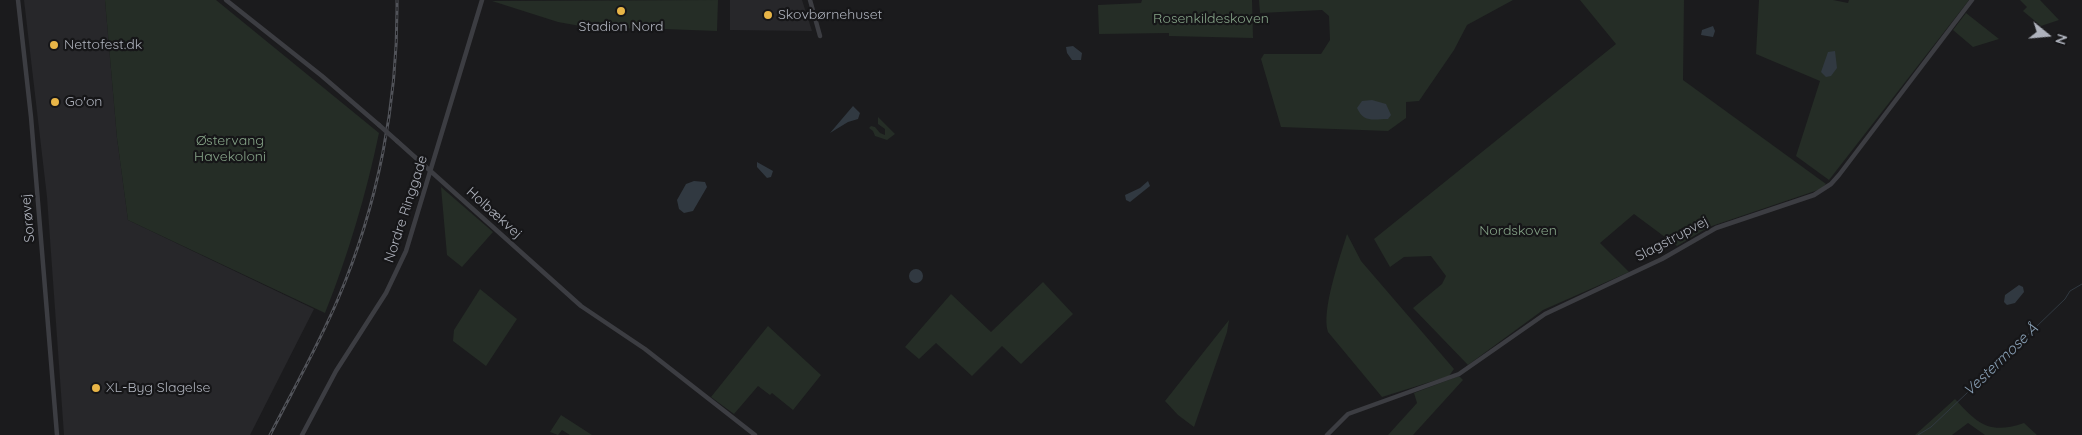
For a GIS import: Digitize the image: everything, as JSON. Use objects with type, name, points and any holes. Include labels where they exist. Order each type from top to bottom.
[{"type":"street","name":"Sorøvej","points":[[18,0],[31,117],[57,435]]},
{"type":"street","name":"Holbækvej","points":[[226,0],[322,76],[379,125],[581,306],[645,349],[755,435]]},
{"type":"street","name":"Nordre Ringgade","points":[[302,435],[336,371],[394,277],[411,238],[482,0]]},
{"type":"street","points":[[810,0],[820,36]]},
{"type":"street","name":"Slagstrupvej","points":[[1328,435],[1348,414],[1450,379],[1545,314],[1656,262],[1697,237],[1737,220],[1822,191],[1839,175],[1972,0]]},
{"type":"shaded area","points":[[24,0],[105,0],[117,138],[128,220],[314,309],[250,435],[64,435],[47,197]]},
{"type":"shaded area","name":"Skovbørnehuset","points":[[730,0],[802,0],[812,31],[730,30]]},
{"type":"shaded area","points":[[1713,26],[1715,31],[1713,37],[1701,35],[1702,30]]},
{"type":"shaded area","points":[[1073,46],[1082,53],[1081,60],[1072,60],[1067,53],[1066,47]]},
{"type":"shaded area","points":[[1835,51],[1837,68],[1831,76],[1826,77],[1821,72],[1828,52]]},
{"type":"shaded area","points":[[1372,100],[1386,104],[1391,115],[1388,119],[1370,119],[1360,113],[1357,108],[1362,101]]},
{"type":"shaded area","points":[[853,106],[860,113],[858,119],[848,122],[830,133]]},
{"type":"shaded area","points":[[757,162],[773,171],[771,177],[767,178],[757,167]]},
{"type":"shaded area","points":[[694,181],[705,182],[707,187],[693,211],[684,213],[679,209],[677,200],[686,184]]},
{"type":"shaded area","points":[[1148,181],[1150,186],[1130,202],[1126,200],[1125,195],[1140,188]]},
{"type":"shaded area","points":[[916,269],[921,271],[923,276],[921,281],[916,283],[911,281],[909,276],[911,271]]},
{"type":"shaded area","points":[[2019,285],[2023,287],[2024,292],[2015,303],[2007,305],[2004,302],[2005,295]]},
{"type":"green space","name":"Østervang Havekoloni","points":[[105,0],[216,0],[379,133],[356,225],[325,313],[128,220],[117,138]]},
{"type":"green space","name":"Stadion Nord","points":[[718,0],[717,31],[638,28],[603,30],[558,22],[492,1]]},
{"type":"green space","name":"Rosenkildeskoven","points":[[1142,0],[1252,0],[1253,38],[1169,36],[1169,33],[1099,34],[1098,5],[1141,3]]},
{"type":"green space","points":[[1259,0],[1513,0],[1467,25],[1454,50],[1419,101],[1406,102],[1406,118],[1388,131],[1281,127],[1261,59],[1264,54],[1321,54],[1330,40],[1329,16],[1322,10],[1260,13]]},
{"type":"green space","name":"Nordskoven","points":[[1580,0],[1684,0],[1683,80],[1826,184],[1821,189],[1709,227],[1677,246],[1634,214],[1600,243],[1629,272],[1543,310],[1468,365],[1413,308],[1442,284],[1446,276],[1431,256],[1404,257],[1390,267],[1374,239],[1616,44]]},
{"type":"green space","points":[[1759,0],[1833,0],[1848,3],[1849,0],[1969,0],[1829,180],[1796,156],[1820,81],[1756,54]]},
{"type":"green space","points":[[2020,0],[2040,0],[2059,20],[2041,26],[2023,11],[2027,7]]},
{"type":"green space","points":[[1966,13],[1999,39],[1973,47],[1953,30]]},
{"type":"green space","points":[[878,117],[895,134],[887,140],[875,136],[869,128],[871,126],[875,127],[880,133],[885,135],[885,129],[878,124]]},
{"type":"green space","points":[[441,187],[493,232],[462,267],[447,255]]},
{"type":"green space","points":[[1347,234],[1361,261],[1454,369],[1449,376],[1382,397],[1328,332],[1327,311],[1329,298]]},
{"type":"green space","points":[[1043,282],[1073,314],[1021,364],[1002,346],[972,376],[936,343],[919,359],[905,347],[951,294],[991,332]]},
{"type":"green space","points":[[480,289],[517,319],[486,366],[453,341],[454,330]]},
{"type":"green space","points":[[1229,320],[1227,332],[1194,427],[1178,415],[1165,401]]},
{"type":"green space","points":[[768,326],[821,375],[793,410],[772,393],[770,395],[758,386],[734,414],[711,397]]},
{"type":"green space","points":[[1459,376],[1463,380],[1413,435],[1388,435],[1417,403],[1414,393]]},
{"type":"green space","points":[[1955,399],[1971,415],[1985,425],[2002,428],[2024,423],[2037,435],[1985,435],[1968,423],[1952,435],[1915,435]]},
{"type":"green space","points":[[561,415],[592,435],[570,435],[562,430],[558,435],[550,432]]},
{"type":"waterway","name":"Vestermose Å","points":[[1918,435],[1931,427],[1985,376],[1993,363],[2006,356],[2065,299],[2070,291],[2082,284]]},
{"type":"railway","points":[[270,435],[314,351],[338,299],[352,263],[375,190],[383,152],[394,77],[397,0]]},
{"type":"place","name":"Stadion Nord","points":[[621,11]]},
{"type":"place","name":"Skovbørnehuset","points":[[768,15]]},
{"type":"place","name":"Nettofest.dk","points":[[54,45]]},
{"type":"place","name":"Go'on","points":[[55,102]]},
{"type":"place","name":"XL-Byg Slagelse","points":[[96,388]]}]
